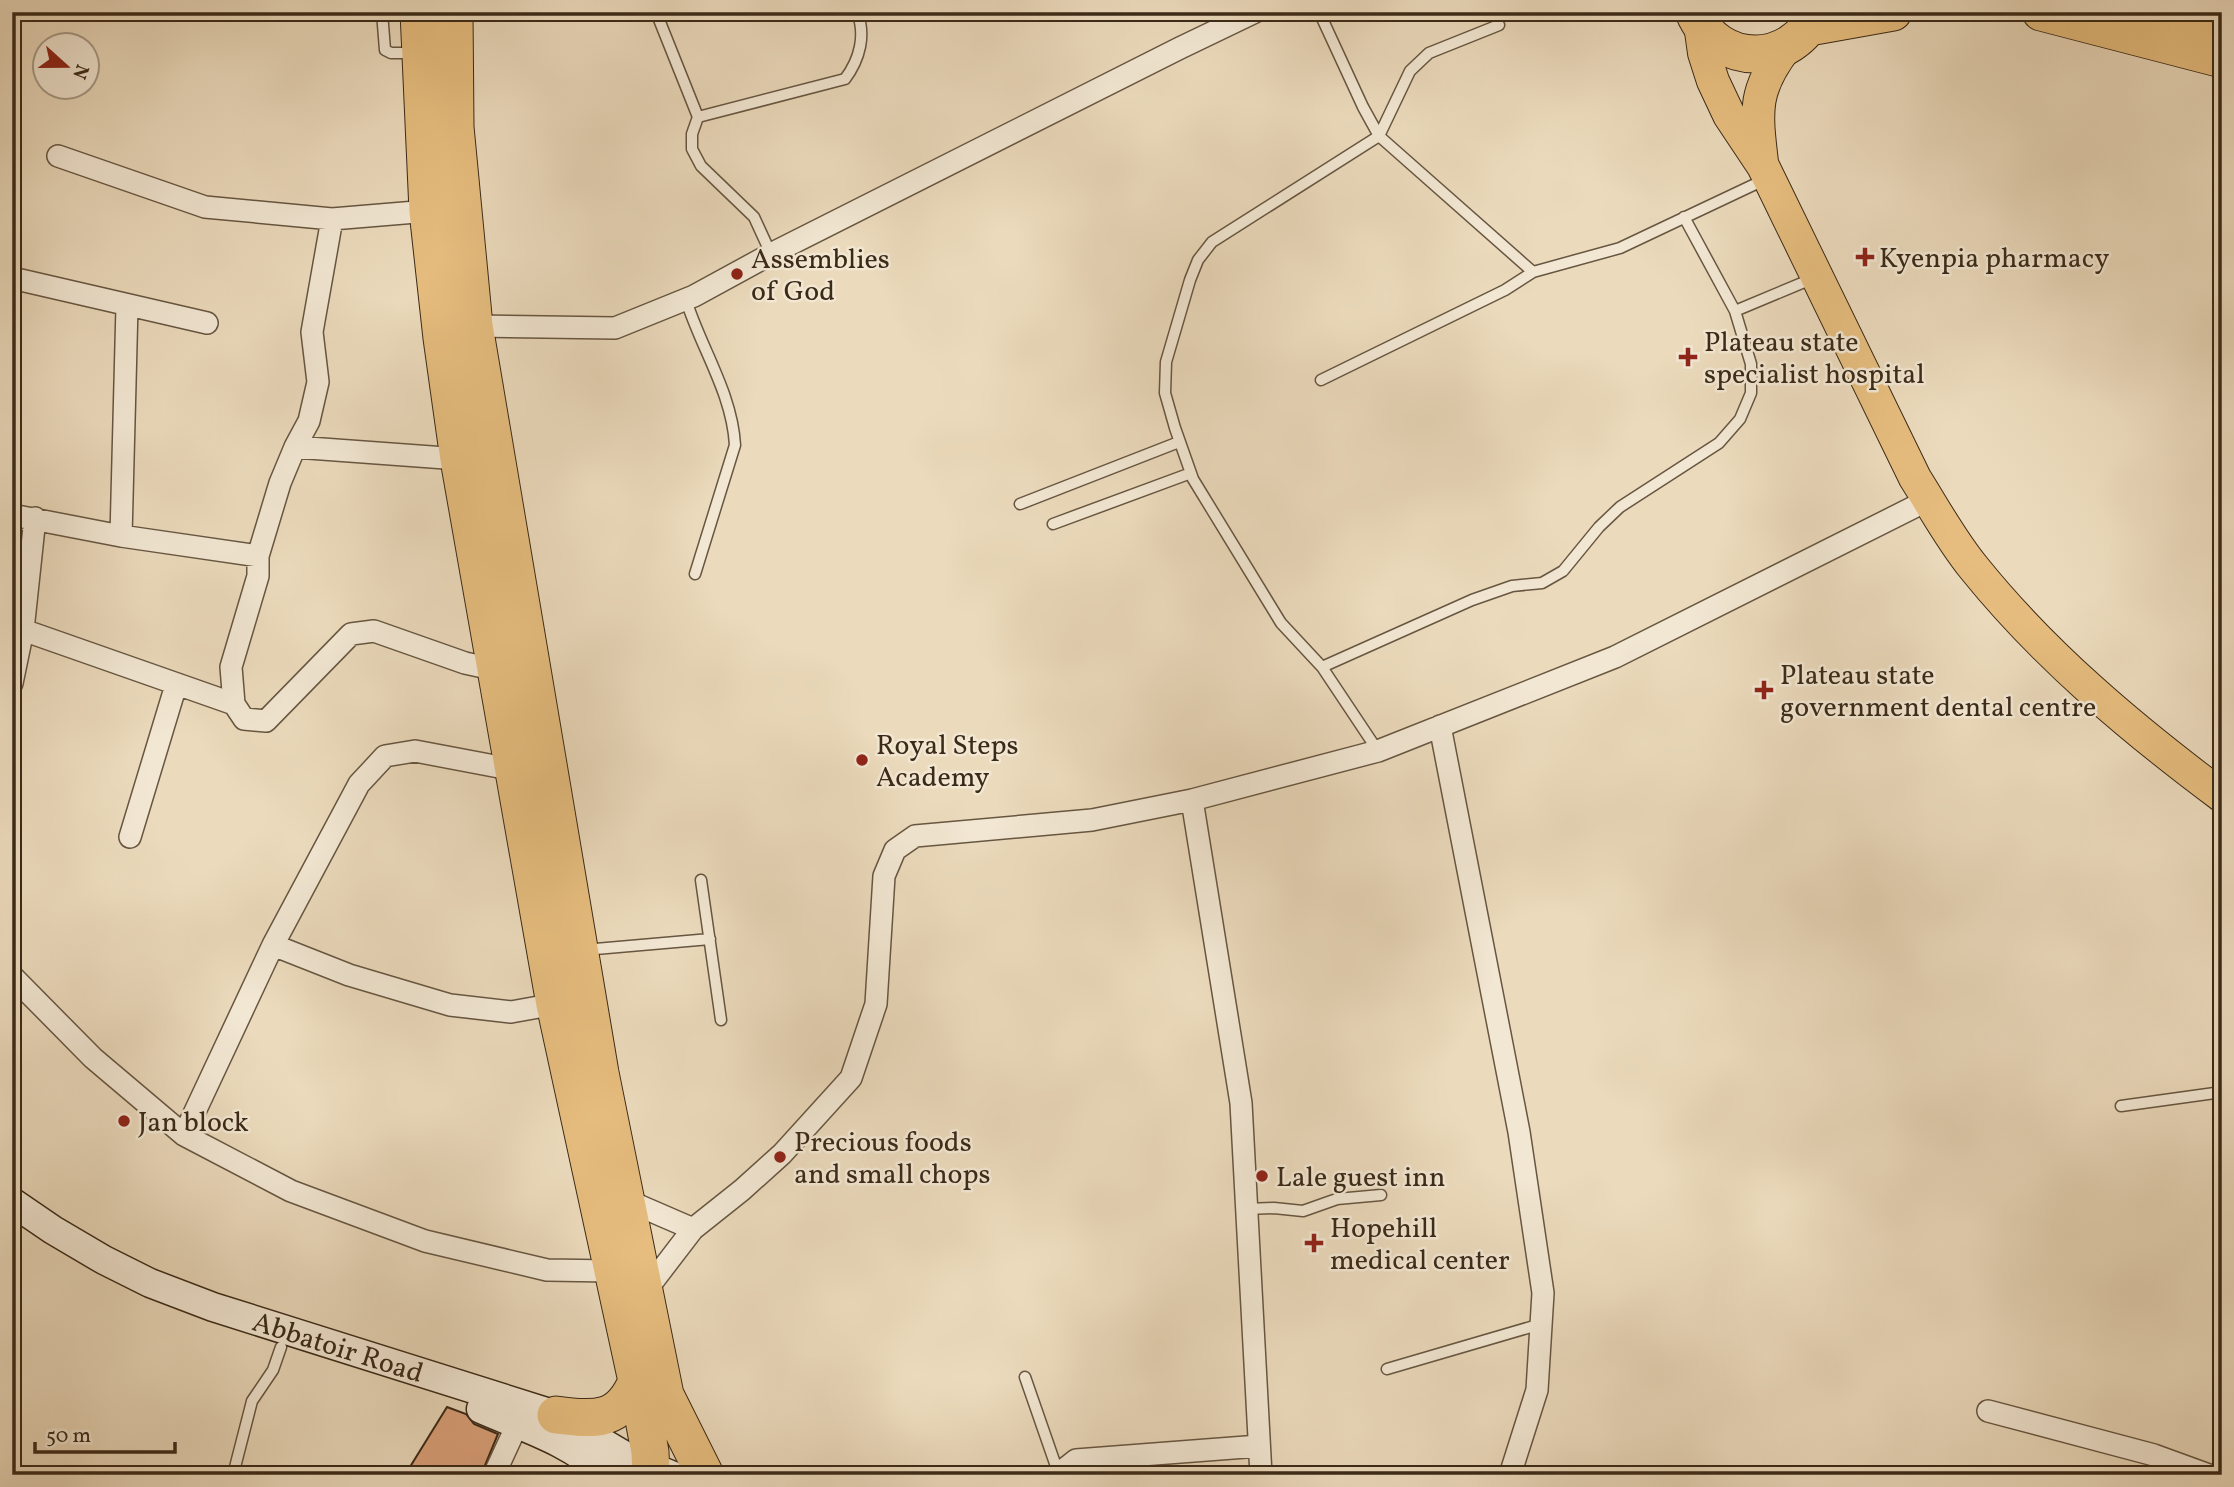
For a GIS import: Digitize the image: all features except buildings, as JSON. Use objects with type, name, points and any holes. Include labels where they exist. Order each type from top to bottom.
[{"type":"highway","points":[[419,12],[428,211],[442,338],[459,459],[515,771],[580,951],[600,1073],[665,1395],[705,1475]]},
{"type":"highway","points":[[454,12],[454,127],[474,326],[548,864],[555,1003],[658,1472]]},
{"type":"highway","points":[[1697,18],[1713,39],[1729,49],[1748,54],[1767,54],[1804,29],[1893,12]]},
{"type":"highway","points":[[2041,12],[2222,59]]},
{"type":"highway","points":[[2157,12],[2222,28]]},
{"type":"highway","points":[[556,1415],[589,1419],[614,1412],[630,1399],[637,1381]]},
{"type":"main road","points":[[1697,18],[1704,53],[1728,115],[1766,172],[1915,478],[1972,566],[2022,624],[2133,726],[2222,796]]},
{"type":"main road","points":[[1766,172],[1758,126],[1759,97],[1768,72],[1804,29]]},
{"type":"street","points":[[474,326],[615,328],[685,300],[771,254],[1255,12]]},
{"type":"street","points":[[58,156],[205,207],[332,219],[428,211]]},
{"type":"street","points":[[332,219],[312,332],[318,382],[309,421],[280,484],[258,556],[255,588],[231,667],[234,704],[244,719],[266,721],[351,634],[374,631],[465,663],[497,670]]},
{"type":"street","points":[[12,278],[207,323]]},
{"type":"street","points":[[121,536],[127,306]]},
{"type":"street","points":[[295,447],[459,459]]},
{"type":"street","points":[[644,1293],[693,1229],[782,1154],[852,1077],[876,1004],[884,876],[895,850],[915,836],[1092,820],[1192,800],[1378,751],[1615,657],[1928,500]]},
{"type":"street","points":[[12,515],[121,536],[258,556]]},
{"type":"street","points":[[12,683],[23,630],[35,518]]},
{"type":"street","points":[[23,630],[234,704]]},
{"type":"street","points":[[130,837],[176,685]]},
{"type":"street","points":[[1440,726],[1519,1132],[1543,1293],[1537,1390],[1510,1475]]},
{"type":"street","points":[[184,1135],[273,945],[359,784],[385,756],[415,751],[515,771]]},
{"type":"street","points":[[1192,800],[1241,1103],[1261,1475]]},
{"type":"street","points":[[273,945],[349,975],[450,1005],[511,1012],[555,1003]]},
{"type":"street","points":[[12,976],[93,1058],[184,1135],[292,1191],[425,1241],[547,1270],[612,1271]]},
{"type":"street","points":[[626,1200],[693,1229]]},
{"type":"street","name":"Abbatoir Road","points":[[12,1202],[104,1260],[150,1283],[213,1307],[556,1415],[658,1472]]},
{"type":"street","name":"Abbatoir Road","points":[[12,1223],[79,1266],[141,1298],[186,1316],[281,1347],[465,1402],[574,1451],[593,1463],[605,1475]]},
{"type":"street","points":[[1988,1411],[2154,1455],[2205,1474]]},
{"type":"street","points":[[494,1475],[517,1425]]},
{"type":"street","points":[[1058,1474],[1076,1460],[1259,1446]]},
{"type":"lane","points":[[382,12],[385,50],[391,53],[420,53]]},
{"type":"lane","points":[[656,12],[698,117],[692,134],[692,149],[701,166],[754,217],[771,254]]},
{"type":"lane","points":[[698,117],[845,79],[860,49],[861,23],[857,12]]},
{"type":"lane","points":[[1321,16],[1380,136],[1533,272]]},
{"type":"lane","points":[[1378,751],[1322,667],[1281,623],[1191,473],[1165,393],[1166,362],[1190,280],[1198,260],[1212,242],[1380,136],[1410,71],[1429,53],[1499,25]]},
{"type":"lane","points":[[1321,380],[1504,290],[1533,272],[1620,248],[1766,172]]},
{"type":"lane","points":[[1322,667],[1472,600],[1512,586],[1542,583],[1563,571],[1599,527],[1620,507],[1719,443],[1740,419],[1751,393],[1751,364],[1735,312],[1684,217]]},
{"type":"lane","points":[[1735,312],[1817,277]]},
{"type":"lane","points":[[685,300],[729,406],[734,424],[735,445],[695,574]]},
{"type":"lane","points":[[1020,504],[1180,442]]},
{"type":"lane","points":[[1053,524],[1191,473]]},
{"type":"lane","points":[[701,880],[721,1020]]},
{"type":"lane","points":[[580,951],[710,939]]},
{"type":"lane","points":[[2121,1106],[2222,1092]]},
{"type":"lane","points":[[1247,1209],[1303,1211],[1337,1199],[1381,1195]]},
{"type":"lane","points":[[1387,1369],[1541,1324]]},
{"type":"lane","points":[[233,1475],[251,1401],[273,1370],[281,1347]]},
{"type":"lane","points":[[1025,1377],[1058,1474]]},
{"type":"place","name":"Kyenpia pharmacy","points":[[1865,257]]},
{"type":"place","name":"Assemblies of God","points":[[737,274]]},
{"type":"place","name":"Plateau state specialist hospital","points":[[1688,357]]},
{"type":"place","name":"Plateau state government dental centre","points":[[1764,690]]},
{"type":"place","name":"Royal Steps Academy","points":[[862,760]]},
{"type":"place","name":"Jan block","points":[[124,1121]]},
{"type":"place","name":"Precious foods and small chops","points":[[780,1157]]},
{"type":"place","name":"Lale guest inn","points":[[1262,1176]]},
{"type":"place","name":"Hopehill medical center","points":[[1314,1243]]}]
